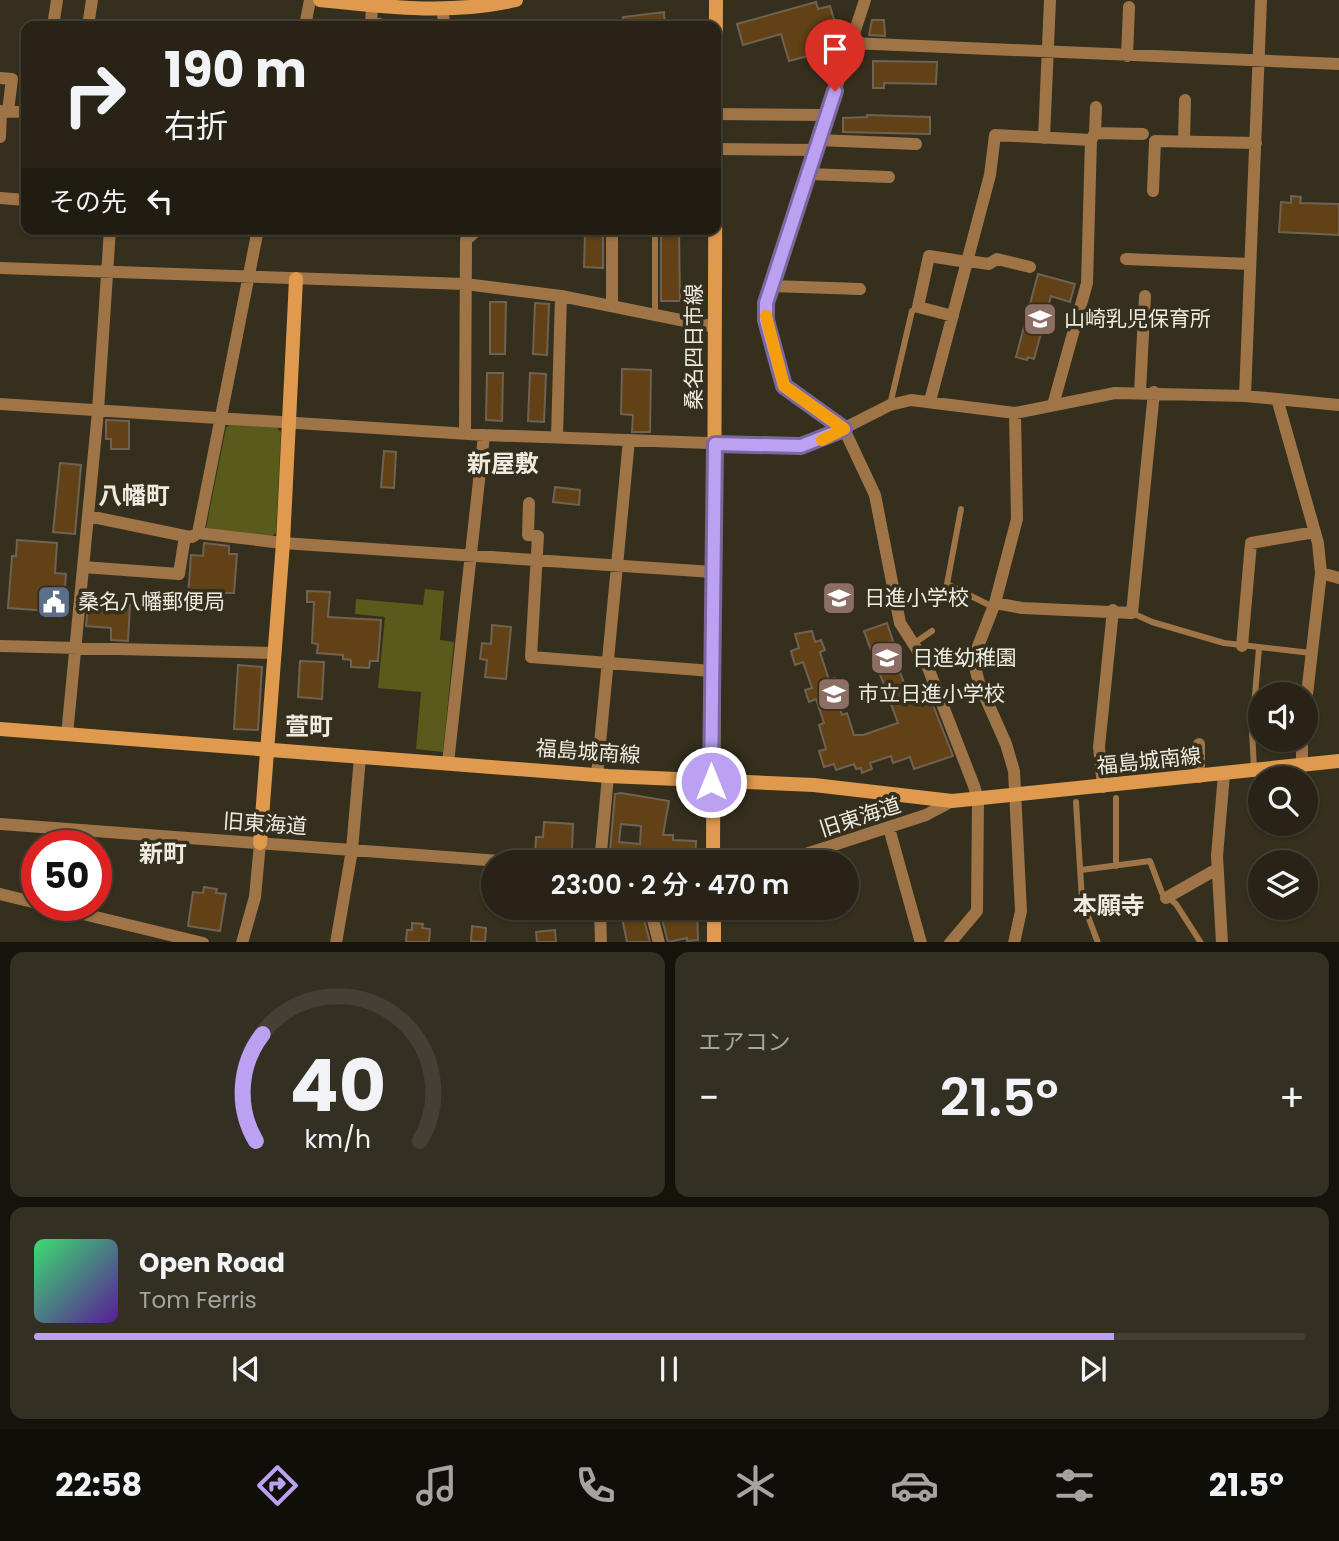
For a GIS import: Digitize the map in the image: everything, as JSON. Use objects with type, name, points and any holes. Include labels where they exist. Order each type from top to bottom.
[{"type":"main road","points":[[320,0],[372,6],[442,9],[460,4],[516,0]]},
{"type":"main road","name":"桑名四日市線","points":[[716,0],[716,21]]},
{"type":"main road","name":"桑名四日市線","points":[[713,850],[716,235]]},
{"type":"main road","points":[[260,843],[272,653],[283,543],[296,279]]},
{"type":"main road","name":"福島城南線","points":[[0,729],[602,776],[814,785],[953,802],[1248,772]]},
{"type":"main road","name":"福島城南線","points":[[1294,766],[1339,761]]},
{"type":"main road","points":[[714,920],[714,942]]},
{"type":"street","points":[[54,21],[57,0]]},
{"type":"street","points":[[89,21],[92,0]]},
{"type":"street","points":[[306,21],[310,0]]},
{"type":"street","points":[[865,0],[772,286],[766,320],[784,386],[844,429],[875,495],[900,623],[926,665],[978,800],[977,911],[951,942]]},
{"type":"street","points":[[1044,138],[1050,0]]},
{"type":"street","points":[[1245,396],[1262,0]]},
{"type":"street","points":[[371,21],[372,6]]},
{"type":"street","points":[[1127,56],[1129,7]]},
{"type":"street","points":[[442,9],[444,21]]},
{"type":"street","points":[[851,43],[1339,64]]},
{"type":"street","points":[[0,78],[12,79],[3,111],[0,136]]},
{"type":"street","points":[[1184,142],[1185,100]]},
{"type":"street","points":[[1053,405],[1087,283],[1096,107]]},
{"type":"street","points":[[3,111],[21,112]]},
{"type":"street","points":[[721,114],[826,115]]},
{"type":"street","points":[[930,401],[990,175],[995,135],[1044,138],[1143,134]]},
{"type":"street","points":[[1153,191],[1154,141],[1256,143]]},
{"type":"street","points":[[721,151],[817,145],[916,144]]},
{"type":"street","points":[[808,174],[889,177]]},
{"type":"street","points":[[0,198],[21,200]]},
{"type":"street","points":[[67,735],[98,411],[110,235]]},
{"type":"street","points":[[198,533],[257,235]]},
{"type":"street","points":[[465,433],[466,240],[471,235]]},
{"type":"street","points":[[612,235],[612,306]]},
{"type":"street","points":[[953,316],[918,307],[929,256],[989,264],[997,259],[1030,267]]},
{"type":"street","points":[[1126,259],[1251,264]]},
{"type":"street","points":[[0,268],[465,284],[561,296],[715,327]]},
{"type":"street","points":[[772,286],[860,289]]},
{"type":"street","points":[[557,436],[561,296]]},
{"type":"street","points":[[1140,392],[1145,296]]},
{"type":"street","points":[[0,404],[484,435],[801,446],[844,429],[891,405],[911,400],[1016,413],[1115,393],[1140,392],[1245,396],[1278,402],[1339,405]]},
{"type":"street","points":[[994,605],[1132,613],[1154,392]]},
{"type":"street","points":[[1278,402],[1315,532],[1321,573],[1308,682]]},
{"type":"street","points":[[1014,942],[1021,911],[1014,771],[1006,744],[979,683],[973,659],[994,605],[1017,519],[1016,413]]},
{"type":"street","points":[[448,763],[484,435]]},
{"type":"street","points":[[600,850],[608,665],[629,440]]},
{"type":"street","points":[[528,503],[528,535],[538,536],[531,657],[712,671]]},
{"type":"street","points":[[88,516],[192,537],[198,533],[283,543],[713,572]]},
{"type":"street","points":[[1242,646],[1251,544],[1315,532]]},
{"type":"street","points":[[83,568],[179,574],[185,536]]},
{"type":"street","points":[[1321,573],[1339,578]]},
{"type":"street","points":[[1103,787],[1099,747],[1113,610]]},
{"type":"street","points":[[0,646],[272,653]]},
{"type":"street","points":[[1199,744],[1199,777]]},
{"type":"street","points":[[1302,752],[1302,765]]},
{"type":"street","points":[[336,942],[352,850],[360,757]]},
{"type":"street","points":[[1222,942],[1217,869],[1224,774]]},
{"type":"street","name":"旧東海道","points":[[819,850],[926,815],[953,802]]},
{"type":"street","name":"旧東海道","points":[[0,824],[481,860]]},
{"type":"street","points":[[889,828],[921,942]]},
{"type":"street","points":[[242,942],[255,897],[260,843]]},
{"type":"street","points":[[1166,898],[1217,869]]},
{"type":"street","points":[[0,894],[21,899]]},
{"type":"street","points":[[600,920],[601,942]]},
{"type":"street","points":[[652,920],[659,942]]},
{"type":"street","points":[[112,921],[199,942]]},
{"type":"lane","points":[[655,235],[655,315]]},
{"type":"lane","points":[[891,405],[912,311],[918,307]]},
{"type":"lane","points":[[961,509],[947,584],[994,605]]},
{"type":"lane","points":[[1132,613],[1152,622],[1242,646],[1311,653]]},
{"type":"lane","points":[[914,644],[932,631]]},
{"type":"lane","points":[[1255,766],[1252,730],[1259,648]]},
{"type":"lane","points":[[1116,798],[1116,866]]},
{"type":"lane","points":[[1076,802],[1082,900],[1098,942]]},
{"type":"lane","points":[[1081,870],[1150,860],[1166,898],[1176,904],[1200,942]]},
{"type":"shaded area","points":[[230,424],[276,427],[281,432],[276,533],[272,536],[206,528],[226,428]]},
{"type":"shaded area","points":[[425,589],[444,591],[440,640],[454,642],[443,752],[416,749],[421,692],[378,688],[385,617],[355,614],[356,599],[423,605]]},
{"type":"building","points":[[816,2],[818,9],[830,6],[835,23],[817,29],[823,52],[789,61],[781,34],[743,45],[737,24]]},
{"type":"building","points":[[664,12],[665,21],[623,21],[623,17]]},
{"type":"building","points":[[872,20],[884,20],[885,36],[869,35]]},
{"type":"building","points":[[873,61],[937,62],[936,84],[884,83],[884,88],[873,88]]},
{"type":"building","points":[[867,115],[930,117],[930,134],[843,132],[843,118]]},
{"type":"building","points":[[1291,196],[1301,197],[1300,203],[1339,204],[1339,235],[1279,232],[1281,202],[1291,203]]},
{"type":"building","points":[[585,235],[603,235],[603,268],[584,267]]},
{"type":"building","points":[[661,235],[679,235],[680,301],[661,301]]},
{"type":"building","points":[[1038,274],[1075,284],[1070,302],[1051,296],[1034,359],[1028,357],[1027,360],[1016,357]]},
{"type":"building","points":[[490,302],[506,302],[505,354],[490,354]]},
{"type":"building","points":[[535,303],[549,304],[547,355],[533,354]]},
{"type":"building","points":[[622,369],[651,370],[650,432],[632,432],[633,415],[621,414]]},
{"type":"building","points":[[487,373],[503,373],[502,421],[486,420]]},
{"type":"building","points":[[530,373],[546,374],[544,422],[528,421]]},
{"type":"building","points":[[106,420],[129,421],[129,449],[111,449],[111,439],[106,439]]},
{"type":"building","points":[[384,451],[396,452],[394,488],[381,487]]},
{"type":"building","points":[[60,463],[81,465],[75,534],[53,532]]},
{"type":"building","points":[[555,487],[580,490],[579,505],[553,502]]},
{"type":"building","points":[[17,540],[57,543],[55,573],[66,574],[63,612],[8,608],[12,556],[16,556]]},
{"type":"building","points":[[204,543],[229,546],[229,554],[237,554],[234,593],[224,593],[224,599],[188,596],[191,555],[203,556]]},
{"type":"building","points":[[307,591],[330,592],[328,617],[381,620],[378,661],[370,661],[369,668],[351,667],[351,660],[343,659],[343,655],[317,653],[318,644],[312,643],[314,602],[307,602]]},
{"type":"building","points":[[88,605],[130,605],[128,641],[111,640],[111,628],[86,626]]},
{"type":"building","points":[[887,623],[893,641],[889,642],[911,702],[929,695],[953,756],[914,769],[910,757],[893,763],[891,756],[870,763],[872,769],[862,773],[861,768],[856,769],[854,764],[836,770],[834,764],[824,767],[819,751],[826,749],[819,725],[824,723],[816,699],[809,702],[805,690],[812,688],[803,662],[795,665],[791,651],[799,648],[795,634],[812,631],[815,642],[821,640],[825,650],[820,652],[829,680],[835,678],[838,687],[833,689],[842,715],[847,713],[854,735],[863,735],[898,723],[864,631]]},
{"type":"building","points":[[492,625],[511,627],[506,679],[485,677],[487,660],[480,659],[482,643],[491,644]]},
{"type":"building","points":[[300,661],[324,662],[322,699],[298,697]]},
{"type":"building","points":[[238,665],[262,667],[258,730],[234,729]]},
{"type":"building","points":[[621,793],[669,801],[663,835],[673,835],[673,840],[696,841],[696,850],[610,850],[615,794]],"holes":[[[621,824],[641,826],[640,844],[619,842]]]},
{"type":"building","points":[[544,822],[573,824],[572,850],[535,850],[536,837],[543,837]]},
{"type":"building","points":[[204,887],[226,894],[220,931],[188,926],[193,892],[203,893]]},
{"type":"building","points":[[622,920],[644,920],[650,942],[627,942]]},
{"type":"building","points":[[662,920],[697,920],[698,940],[687,941],[687,938],[668,942]]},
{"type":"building","points":[[412,923],[423,924],[422,928],[430,929],[429,942],[406,942],[407,930],[412,930]]},
{"type":"building","points":[[472,926],[486,928],[485,942],[471,941]]},
{"type":"building","points":[[555,930],[556,942],[537,942],[536,932]]},
{"type":"slow traffic","points":[[766,316],[784,386],[844,429],[822,440]]},
{"type":"place","name":"山崎乳児保育所","points":[[1040,319]]},
{"type":"place","name":"日進小学校","points":[[839,598]]},
{"type":"place","name":"桑名八幡郵便局","points":[[54,602]]},
{"type":"place","name":"日進幼稚園","points":[[887,658]]},
{"type":"place","name":"市立日進小学校","points":[[834,694]]},
{"type":"district","name":"新屋敷","points":[[503,464]]},
{"type":"district","name":"八幡町","points":[[134,496]]},
{"type":"district","name":"萱町","points":[[309,727]]},
{"type":"district","name":"新町","points":[[163,854]]},
{"type":"district","name":"本願寺","points":[[1109,906]]},
{"type":"route","points":[[711,782],[715,444],[801,446],[813,444],[844,429],[784,386],[766,320],[766,303],[835,91]]}]
